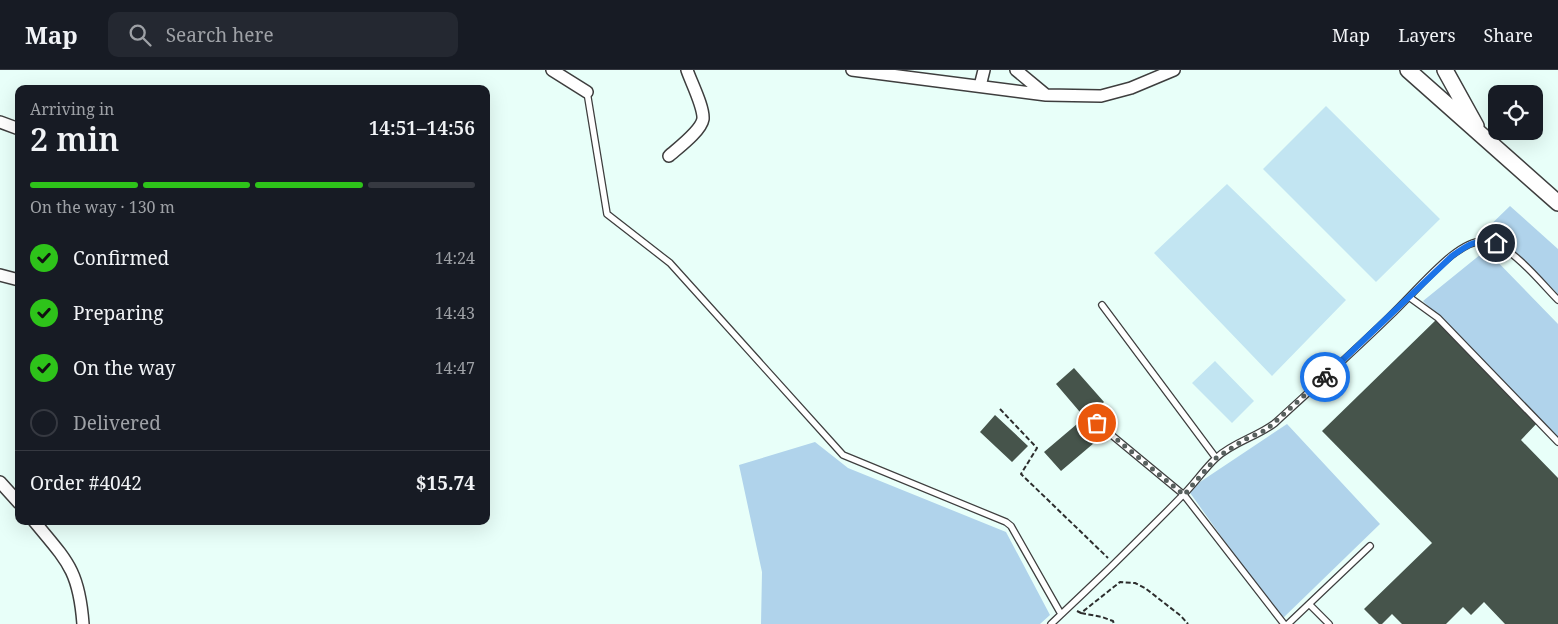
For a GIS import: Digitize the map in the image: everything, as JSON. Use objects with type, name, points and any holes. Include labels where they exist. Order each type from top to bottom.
[{"type":"street","points":[[552,70],[587,92]]},
{"type":"street","points":[[669,156],[698,129],[703,118],[701,107],[687,70]]},
{"type":"street","points":[[852,70],[1046,95],[1101,96],[1118,93],[1152,81],[1174,70]]},
{"type":"street","points":[[980,86],[984,70]]},
{"type":"street","points":[[1016,70],[1046,95]]},
{"type":"street","points":[[1408,70],[1558,203]]},
{"type":"street","points":[[1445,70],[1480,134]]},
{"type":"street","points":[[0,122],[15,128]]},
{"type":"street","points":[[0,275],[15,279]]},
{"type":"street","points":[[0,482],[15,499]]},
{"type":"street","points":[[37,525],[70,566],[81,599],[83,624]]},
{"type":"lane","points":[[587,92],[607,214],[670,263],[843,455],[1006,522],[1011,526],[1061,614]]},
{"type":"lane","points":[[1051,624],[1184,495],[1216,458],[1275,423],[1452,256],[1472,242],[1496,243],[1508,251],[1558,300]]},
{"type":"lane","points":[[1409,297],[1438,318],[1558,442]]},
{"type":"lane","points":[[1102,304],[1216,458]]},
{"type":"lane","points":[[1097,423],[1184,495],[1284,624]]},
{"type":"lane","points":[[1288,624],[1370,546]]},
{"type":"lane","points":[[1309,604],[1329,624]]},
{"type":"path","points":[[1000,409],[1037,448],[1021,474],[1115,564]]},
{"type":"path","points":[[1081,613],[1120,582],[1134,583],[1159,598],[1188,624]]},
{"type":"path","points":[[1069,607],[1081,613],[1113,621],[1114,624]]},
{"type":"shaded area","points":[[1326,106],[1440,219],[1376,282],[1263,169]]},
{"type":"shaded area","points":[[1227,184],[1346,300],[1272,376],[1154,253]]},
{"type":"shaded area","points":[[1510,206],[1558,249],[1558,294],[1503,240],[1481,234]]},
{"type":"shaded area","points":[[1486,250],[1558,324],[1558,441],[1423,301]]},
{"type":"shaded area","points":[[1215,361],[1254,401],[1232,423],[1192,383]]},
{"type":"shaded area","points":[[1287,424],[1380,524],[1281,620],[1188,490]]},
{"type":"shaded area","points":[[815,442],[848,468],[1006,532],[1050,615],[1040,624],[761,624],[762,572],[739,465]]},
{"type":"building","points":[[1438,318],[1539,421],[1521,440],[1558,478],[1558,624],[1505,624],[1484,602],[1471,615],[1463,607],[1446,624],[1402,624],[1392,614],[1382,624],[1379,624],[1364,609],[1432,543],[1322,431]]},
{"type":"building","points":[[1074,368],[1104,402],[1085,418],[1056,384]]},
{"type":"building","points":[[995,415],[1028,446],[1012,462],[980,432]]},
{"type":"building","points":[[1077,424],[1094,443],[1061,471],[1044,452]]},
{"type":"way so far","points":[[1097,423],[1184,495],[1216,458],[1244,440],[1266,430],[1325,377]]},
{"type":"route","points":[[1325,377],[1452,256],[1472,242],[1496,243]]}]
